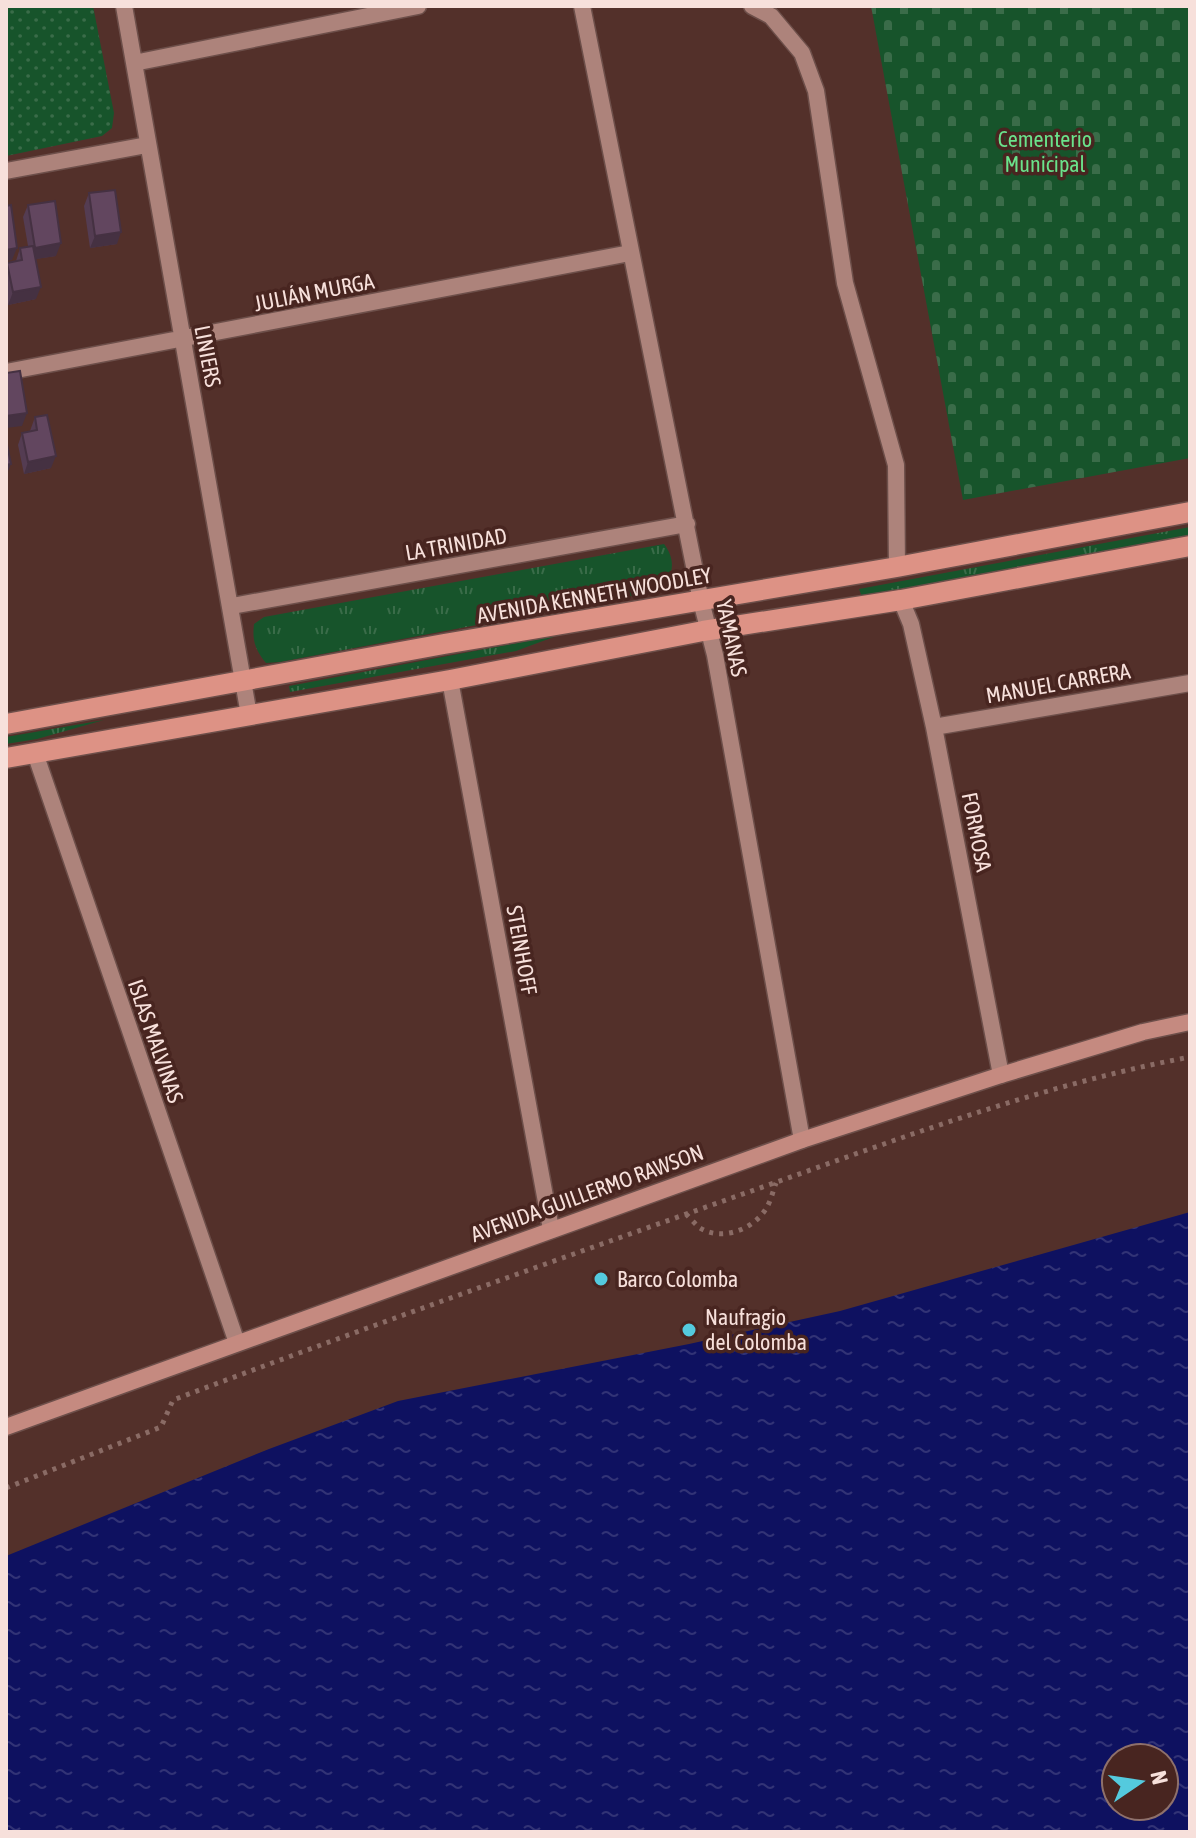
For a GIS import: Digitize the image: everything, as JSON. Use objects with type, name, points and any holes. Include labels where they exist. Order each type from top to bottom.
[{"type":"main road","name":"AVENIDA KENNETH WOODLEY","points":[[6,724],[897,567],[1190,512]]},
{"type":"main road","points":[[6,758],[1190,546]]},
{"type":"street","name":"LINIERS","points":[[124,6],[249,715]]},
{"type":"street","points":[[134,63],[418,6]]},
{"type":"street","name":"YAMANAS","points":[[582,6],[709,630],[802,1140]]},
{"type":"street","points":[[752,6],[771,16],[802,53],[816,91],[845,283],[896,465],[897,567]]},
{"type":"street","points":[[6,171],[147,145]]},
{"type":"street","name":"JULIÁN MURGA","points":[[6,372],[630,253]]},
{"type":"street","name":"LA TRINIDAD","points":[[232,606],[687,524]]},
{"type":"street","name":"FORMOSA","points":[[901,600],[911,624],[934,727],[1001,1075]]},
{"type":"street","name":"STEINHOFF","points":[[450,680],[551,1229]]},
{"type":"street","name":"MANUEL CARRERA","points":[[934,727],[1190,683]]},
{"type":"street","name":"ISLAS MALVINAS","points":[[35,753],[237,1343]]},
{"type":"street","name":"AVENIDA GUILLERMO RAWSON","points":[[6,1427],[802,1140],[1001,1075],[1143,1032],[1190,1022]]},
{"type":"path","points":[[6,1488],[161,1427],[173,1400],[344,1335],[958,1117],[1126,1069],[1190,1057]]},
{"type":"path","points":[[686,1214],[701,1229],[718,1233],[738,1232],[753,1224],[766,1208],[776,1182]]},
{"type":"green space","points":[[6,6],[93,6],[114,113],[112,128],[102,136],[6,156]]},
{"type":"green space","name":"Cementerio Municipal","points":[[871,6],[1190,6],[1190,458],[963,500]]},
{"type":"green space","points":[[1190,527],[1190,536],[862,597],[859,589]]},
{"type":"green space","points":[[664,544],[671,558],[671,571],[665,583],[653,592],[280,662],[266,663],[255,645],[254,624],[264,617]]},
{"type":"green space","points":[[559,635],[516,651],[290,692],[289,686]]},
{"type":"green space","points":[[104,720],[37,739],[6,744],[6,737]]},
{"type":"water","points":[[1190,1212],[1190,1832],[6,1832],[6,1556],[269,1449],[398,1401],[840,1311]]},
{"type":"building","points":[[115,190],[121,232],[95,236],[89,193]]},
{"type":"building","points":[[55,201],[61,243],[35,248],[28,205]]},
{"type":"building","points":[[11,205],[17,248],[6,250],[6,206]]},
{"type":"building","points":[[33,246],[41,287],[13,292],[7,263],[22,260],[20,248]]},
{"type":"building","points":[[20,371],[27,413],[6,416],[6,373]]},
{"type":"building","points":[[47,415],[56,456],[28,462],[22,433],[37,430],[35,417]]},
{"type":"building","points":[[6,440],[11,464],[6,465]]},
{"type":"place","name":"Barco Colomba","points":[[601,1279]]},
{"type":"place","name":"Naufragio del Colomba","points":[[689,1330]]}]
